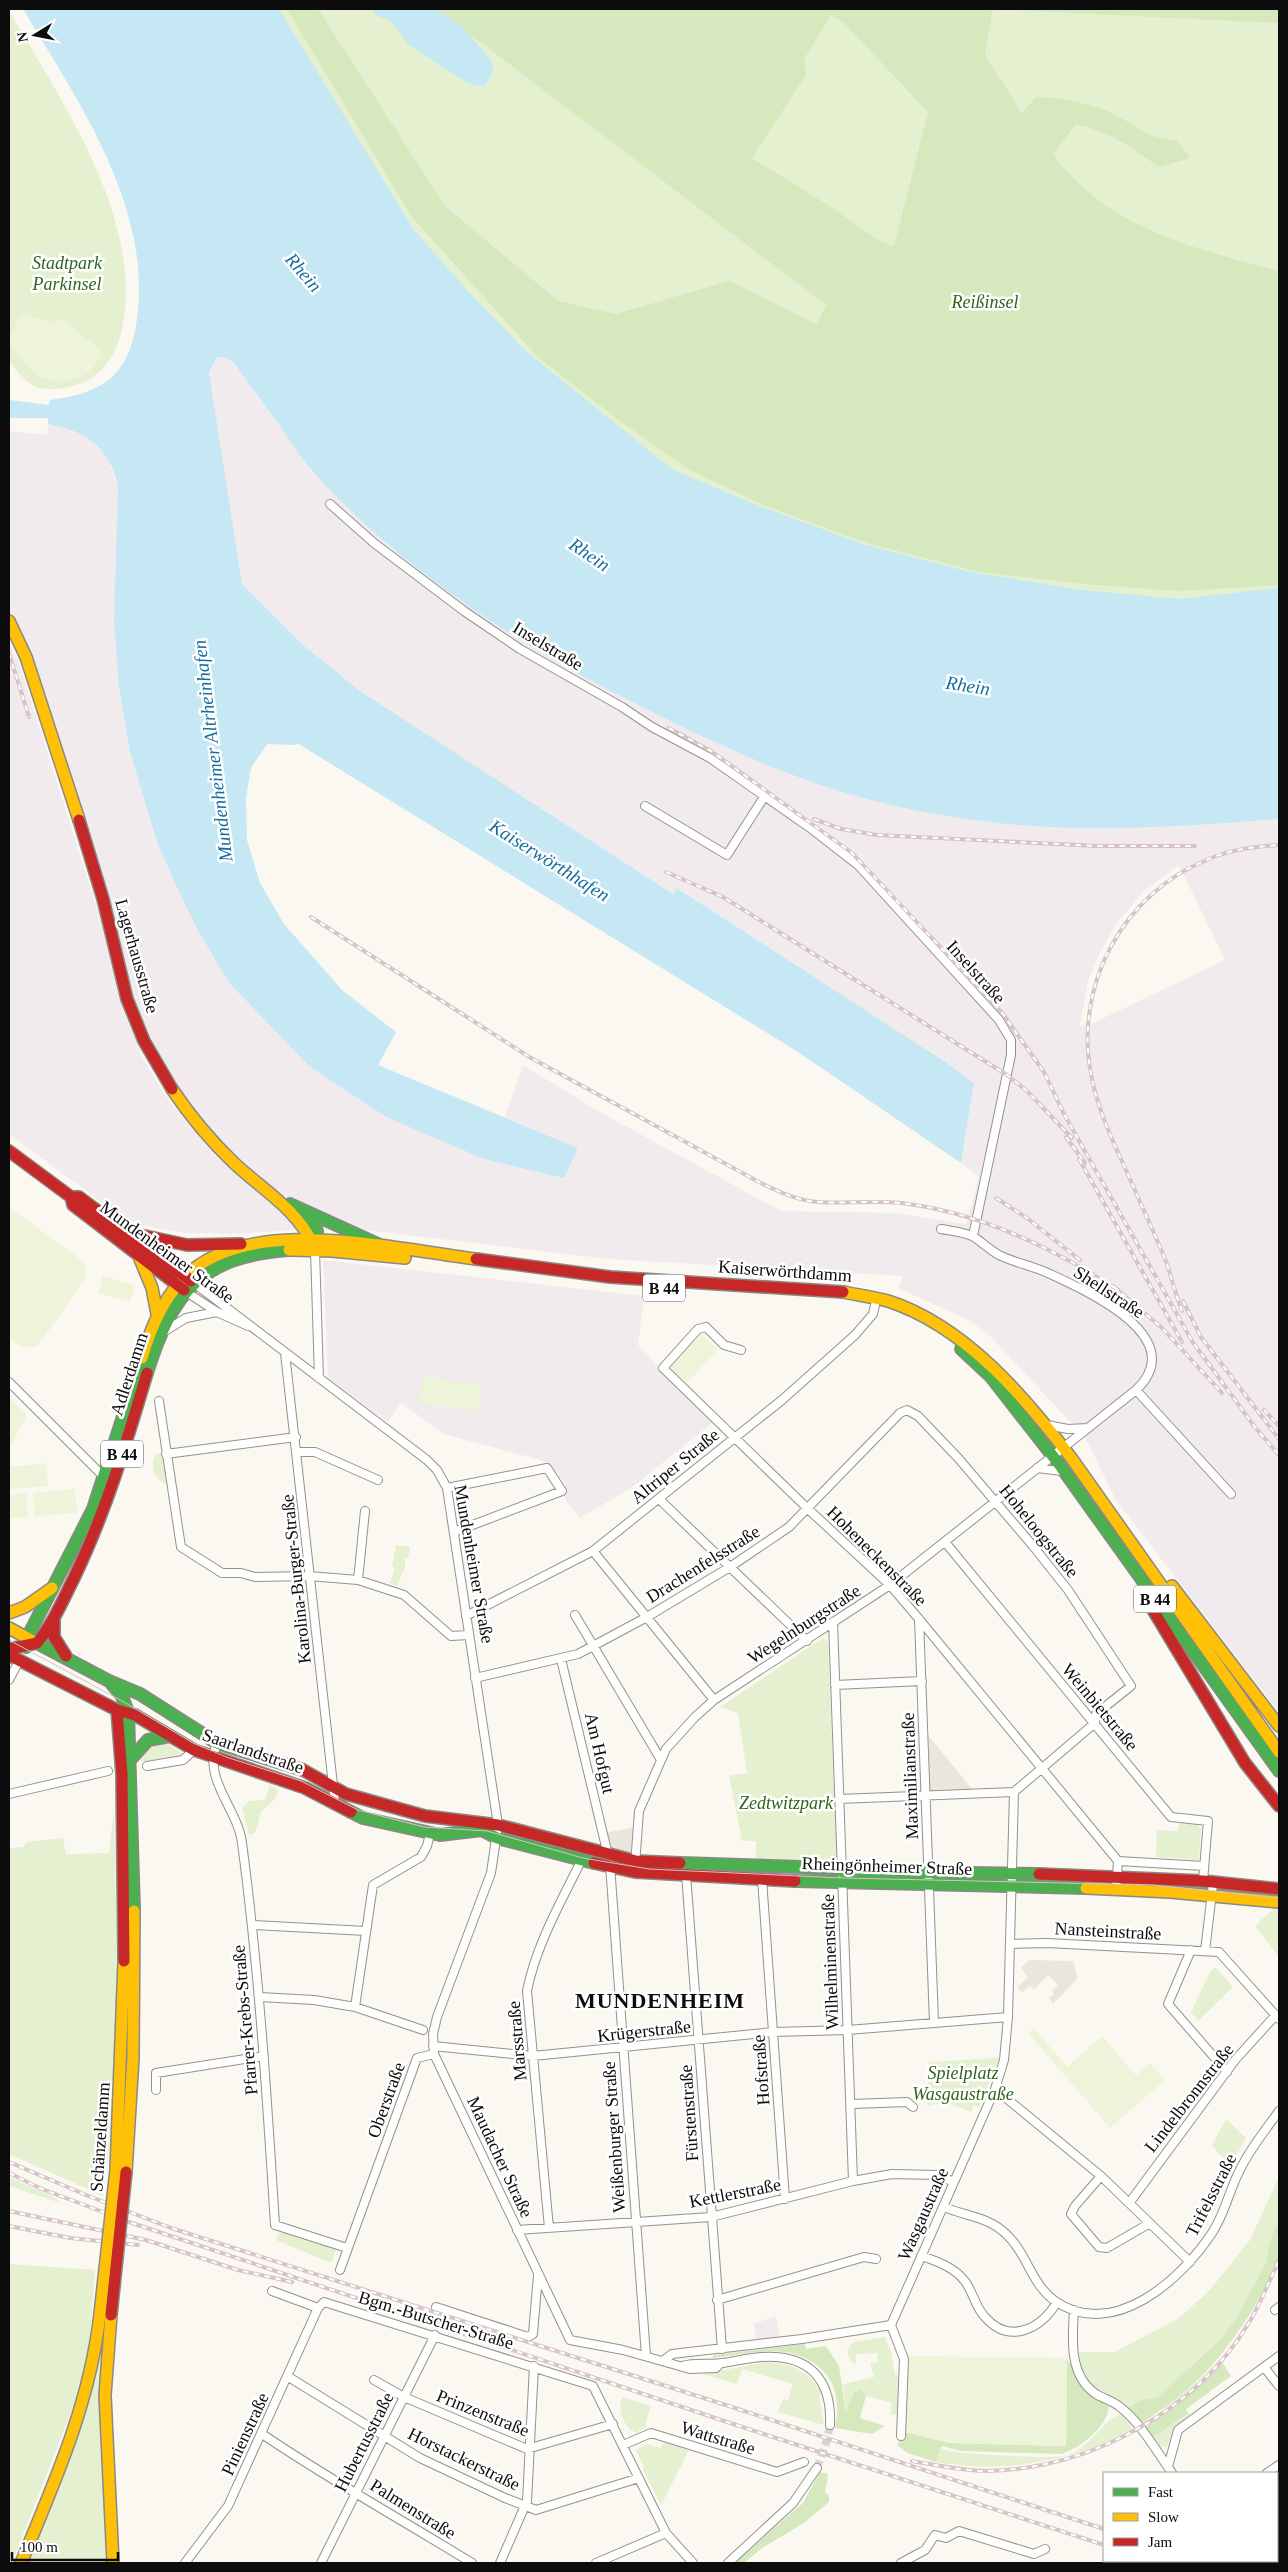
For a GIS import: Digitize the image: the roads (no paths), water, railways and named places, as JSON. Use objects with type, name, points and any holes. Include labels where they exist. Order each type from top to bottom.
[{"type":"main road","name":"Lagerhausstraße","points":[[9,621],[26,657],[102,898],[119,969],[136,1022],[167,1081],[186,1110],[237,1165],[275,1194],[303,1224],[315,1243]]},
{"type":"main road","name":"Mundenheimer Straße","points":[[9,1151],[72,1197],[79,1197],[185,1283]]},
{"type":"main road","points":[[275,1194],[301,1210],[384,1247]]},
{"type":"main road","name":"Mundenheimer Straße","points":[[72,1197],[72,1204],[138,1255],[185,1283]]},
{"type":"main road","points":[[301,1210],[310,1219],[317,1231],[315,1243]]},
{"type":"main road","points":[[122,1230],[187,1245],[246,1244]]},
{"type":"main road","name":"B 44","points":[[157,1314],[213,1255],[246,1244],[269,1240],[315,1243]]},
{"type":"main road","name":"Kaiserwörthdamm","points":[[315,1243],[384,1247],[610,1276],[835,1290],[888,1301],[919,1314],[980,1354],[1006,1378],[1064,1448],[1143,1560]]},
{"type":"main road","name":"Kaiserwörthdamm","points":[[315,1243],[425,1260],[609,1284],[834,1297],[875,1305],[918,1321],[957,1345],[990,1377],[1058,1464],[1114,1541]]},
{"type":"main road","name":"Adlerdamm","points":[[30,1643],[54,1586],[108,1481],[159,1335],[185,1283],[241,1256],[315,1243]]},
{"type":"main road","points":[[138,1255],[149,1279],[157,1314]]},
{"type":"main road","name":"Adlerdamm","points":[[30,1643],[54,1617],[92,1540],[157,1314]]},
{"type":"main road","points":[[1114,1541],[1196,1685],[1245,1763],[1279,1806]]},
{"type":"main road","name":"B 44","points":[[1114,1541],[1279,1771]]},
{"type":"main road","points":[[1143,1560],[1187,1603],[1279,1726]]},
{"type":"main road","name":"B 44","points":[[1143,1560],[1279,1752]]},
{"type":"main road","points":[[9,1613],[25,1607],[54,1586]]},
{"type":"main road","points":[[54,1617],[54,1637],[68,1659]]},
{"type":"main road","name":"Saarlandstraße","points":[[9,1628],[30,1643],[68,1659],[112,1684],[128,1688],[148,1704],[218,1743],[308,1772],[355,1798],[425,1816],[498,1825]]},
{"type":"main road","points":[[9,1649],[30,1643],[34,1666]]},
{"type":"main road","name":"Saarlandstraße","points":[[14,1658],[34,1666],[108,1704],[124,1709],[194,1750],[305,1788],[363,1818],[430,1834],[444,1835],[478,1830],[486,1831],[497,1838]]},
{"type":"main road","name":"Schänzeldamm","points":[[112,1684],[124,1709],[130,1760],[135,1943],[132,2058],[106,2314],[106,2396],[113,2563]]},
{"type":"main road","points":[[124,1709],[148,1704]]},
{"type":"main road","name":"Schänzeldamm","points":[[121,2171],[125,1942],[121,1756],[124,1709]]},
{"type":"main road","points":[[130,1760],[148,1740],[170,1736]]},
{"type":"main road","name":"Rheingönheimer Straße","points":[[498,1825],[609,1856],[636,1866],[686,1874],[842,1883],[929,1883],[1116,1890],[1209,1886],[1279,1902]]},
{"type":"main road","name":"Rheingönheimer Straße","points":[[497,1838],[610,1868],[636,1866],[834,1868],[842,1871],[928,1871],[1117,1876],[1209,1886],[1279,1889]]},
{"type":"main road","name":"Schänzeldamm","points":[[21,2563],[81,2413],[106,2314]]},
{"type":"street","name":"Inselstraße","points":[[330,504],[374,543],[464,611],[520,649],[622,707],[652,727],[710,758],[813,830],[858,865],[1008,1032],[1011,1040],[1007,1075],[973,1236]]},
{"type":"street","points":[[645,806],[727,855],[764,796]]},
{"type":"street","name":"Shellstraße","points":[[941,1229],[973,1236],[999,1255],[1049,1273],[1079,1289],[1134,1324],[1150,1343],[1153,1362],[1148,1377],[1136,1390],[1064,1448]]},
{"type":"street","points":[[315,1243],[319,1378]]},
{"type":"street","name":"Mundenheimer Straße","points":[[185,1283],[217,1312],[250,1326]]},
{"type":"street","name":"Mundenheimer Straße","points":[[185,1283],[250,1326],[427,1460],[437,1470],[446,1488],[454,1532],[498,1825],[497,1838]]},
{"type":"street","name":"Altriper Straße","points":[[466,1616],[593,1551],[782,1400],[855,1335],[873,1314],[875,1305]]},
{"type":"street","points":[[159,1335],[186,1318],[217,1312]]},
{"type":"street","name":"Hoheneckenstraße","points":[[741,1350],[724,1345],[706,1327],[698,1329],[663,1368],[807,1508],[890,1585],[1118,1861]]},
{"type":"street","name":"Karolina-Burger-Straße","points":[[286,1353],[335,1803]]},
{"type":"street","points":[[9,1382],[108,1481]]},
{"type":"street","points":[[1136,1390],[1231,1494]]},
{"type":"street","points":[[159,1401],[181,1547],[222,1572],[241,1573],[255,1577],[309,1576],[358,1580],[404,1595],[451,1636],[469,1635]]},
{"type":"street","name":"Hoheloogstraße","points":[[907,1410],[918,1416],[996,1502],[1068,1590],[1131,1686],[1096,1714],[1095,1724]]},
{"type":"street","name":"Drachenfelsstraße","points":[[476,1678],[578,1654],[647,1617],[730,1567],[789,1527],[900,1413],[907,1410]]},
{"type":"street","points":[[1046,1425],[1068,1429],[1089,1428]]},
{"type":"street","points":[[166,1454],[296,1436]]},
{"type":"street","name":"Wegelnburgstraße","points":[[636,1866],[639,1811],[671,1742],[695,1717],[714,1700],[890,1585],[1037,1468],[1058,1464],[1064,1448]]},
{"type":"street","points":[[298,1452],[314,1452],[378,1480]]},
{"type":"street","points":[[1037,1468],[1058,1464]]},
{"type":"street","points":[[446,1488],[546,1468],[562,1491],[454,1532]]},
{"type":"street","points":[[660,1498],[807,1641]]},
{"type":"street","points":[[358,1580],[365,1511]]},
{"type":"street","name":"Weinbietstraße","points":[[945,1542],[1172,1817],[1208,1821],[1204,1866],[1209,1886]]},
{"type":"street","points":[[593,1551],[714,1700]]},
{"type":"street","points":[[576,1615],[661,1760]]},
{"type":"street","name":"Maximilianstraße","points":[[919,1618],[934,2023]]},
{"type":"street","name":"Wilhelminenstraße","points":[[833,1622],[852,2104],[853,2181]]},
{"type":"street","points":[[9,1680],[14,1658]]},
{"type":"street","name":"Am Hofgut","points":[[561,1659],[609,1856]]},
{"type":"street","points":[[835,1685],[922,1681]]},
{"type":"street","points":[[840,1799],[1014,1792],[1095,1724]]},
{"type":"street","name":"Pfarrer-Krebs-Straße","points":[[218,1743],[213,1758],[216,1780],[240,1832],[253,1925],[260,1997],[275,2226],[347,2248]]},
{"type":"street","points":[[147,1766],[183,1760],[194,1750]]},
{"type":"street","points":[[9,1794],[108,1771]]},
{"type":"street","name":"Wasgaustraße","points":[[891,2324],[995,2089],[1004,2060],[1008,2017],[1014,1792]]},
{"type":"street","points":[[356,2007],[373,1885],[421,1857],[427,1846],[430,1834]]},
{"type":"street","points":[[434,2050],[436,2018],[491,1873],[497,1838]]},
{"type":"street","name":"Weißenburger Straße","points":[[609,1856],[646,2356]]},
{"type":"street","name":"Marsstraße","points":[[549,2228],[528,2014],[529,1981],[554,1917],[581,1861]]},
{"type":"street","points":[[1116,1890],[1118,1861],[1204,1866]]},
{"type":"street","name":"Fürstenstraße","points":[[686,1874],[722,2349]]},
{"type":"street","name":"Hofstraße","points":[[762,1879],[785,2199]]},
{"type":"street","points":[[1209,1886],[1205,1951],[1219,1952],[1277,2018]]},
{"type":"street","points":[[253,1925],[366,1931]]},
{"type":"street","name":"Nansteinstraße","points":[[1010,1944],[1048,1943],[1205,1951]]},
{"type":"street","points":[[1191,1950],[1168,2004],[1227,2072]]},
{"type":"street","points":[[260,1997],[314,2000],[356,2007],[423,2030]]},
{"type":"street","name":"Krügerstraße","points":[[434,2050],[533,2056],[623,2049],[773,2032],[848,2030],[1008,2017]]},
{"type":"street","name":"Lindelbronnstraße","points":[[1130,2202],[1227,2072],[1277,2018]]},
{"type":"street","name":"Maudacher Straße","points":[[434,2050],[570,2340],[646,2356],[682,2366],[770,2357],[791,2359],[806,2366],[818,2375],[827,2392],[830,2426]]},
{"type":"street","name":"Oberstraße","points":[[340,2270],[417,2058],[434,2050]]},
{"type":"street","points":[[156,2090],[156,2073],[264,2056]]},
{"type":"street","points":[[995,2089],[1101,2176],[1190,2262]]},
{"type":"street","points":[[852,2104],[907,2102],[913,2107]]},
{"type":"street","name":"Trifelsstraße","points":[[944,2206],[979,2218],[1000,2229],[1021,2252],[1038,2284],[1057,2302],[1074,2310],[1102,2314],[1128,2308],[1145,2299],[1190,2262],[1212,2233],[1241,2167],[1279,2111]]},
{"type":"street","name":"Kettlerstraße","points":[[517,2230],[711,2217],[853,2181],[901,2174],[937,2175],[954,2182]]},
{"type":"street","points":[[1101,2176],[1074,2206],[1071,2214],[1099,2247],[1107,2248],[1150,2223]]},
{"type":"street","points":[[921,2256],[942,2264],[958,2274],[969,2288],[985,2318],[1006,2330],[1021,2331],[1034,2327],[1043,2321],[1057,2302]]},
{"type":"street","points":[[717,2300],[864,2257],[876,2259]]},
{"type":"street","points":[[436,2307],[528,2337],[532,2334],[538,2273]]},
{"type":"street","name":"Bgm.-Butscher-Straße","points":[[272,2291],[318,2308],[324,2302],[435,2335],[593,2386],[613,2424]]},
{"type":"street","name":"Pinienstraße","points":[[185,2563],[228,2506],[318,2308]]},
{"type":"street","points":[[1074,2310],[1074,2367],[1083,2382],[1096,2394],[1120,2406],[1133,2420],[1170,2470]]},
{"type":"street","points":[[663,2362],[672,2354],[722,2349],[891,2324],[904,2359],[901,2436]]},
{"type":"street","name":"Hubertusstraße","points":[[321,2563],[355,2491],[435,2335]]},
{"type":"street","points":[[1170,2470],[1178,2430],[1279,2356]]},
{"type":"street","points":[[500,2563],[526,2506],[534,2366]]},
{"type":"street","points":[[1264,2367],[1279,2386]]},
{"type":"street","name":"Horstackerstraße","points":[[287,2376],[420,2458],[536,2510],[639,2478]]},
{"type":"street","name":"Prinzenstraße","points":[[374,2380],[404,2397],[530,2448],[613,2424]]},
{"type":"street","points":[[613,2424],[666,2532],[693,2563]]},
{"type":"street","name":"Wattstraße","points":[[623,2445],[651,2433],[777,2472],[804,2462]]},
{"type":"street","name":"Palmenstraße","points":[[262,2434],[322,2474],[355,2491],[472,2563]]},
{"type":"street","points":[[1268,2472],[1279,2465]]},
{"type":"street","points":[[728,2563],[793,2503],[817,2468]]},
{"type":"street","points":[[901,2563],[925,2550],[935,2535],[946,2538],[960,2531],[1034,2554],[1044,2549]]},
{"type":"street","points":[[596,2563],[666,2532]]},
{"type":"water","points":[[23,9],[279,9],[414,230],[466,289],[526,351],[673,470],[762,507],[863,544],[966,571],[1082,590],[1179,599],[1279,588],[1279,819],[1125,828],[1063,828],[989,822],[923,812],[860,797],[798,777],[737,752],[645,709],[593,682],[542,653],[445,589],[399,554],[315,474],[233,362],[224,357],[217,357],[209,373],[242,584],[302,644],[360,691],[673,894],[677,888],[944,1061],[974,1083],[961,1163],[798,1052],[297,743],[295,745],[267,744],[251,768],[246,798],[247,840],[260,883],[284,924],[342,990],[396,1032],[378,1065],[578,1148],[564,1178],[484,1159],[386,1117],[309,1066],[229,983],[197,929],[157,842],[130,752],[119,688],[114,621],[118,488],[114,474],[103,452],[95,443],[74,431],[48,424],[48,418],[9,418],[9,400],[49,405],[50,400],[85,392],[111,378],[128,355],[133,339],[137,319],[139,277],[133,236],[122,196],[106,156],[66,80]]},
{"type":"water","points":[[371,9],[437,9],[464,28],[492,62],[493,72],[484,87],[466,82],[407,43],[390,20],[377,16]]},
{"type":"tunnel","points":[[817,2468],[830,2425]]},
{"type":"tram line","points":[[9,1640],[124,1702],[193,1743],[229,1758],[301,1781],[358,1810],[424,1827],[487,1831],[583,1858],[649,1869],[842,1878],[1153,1885],[1279,1898]]},
{"type":"railway","points":[[9,653],[29,717]]},
{"type":"railway","points":[[669,728],[711,751],[852,853],[1003,1014],[1044,1072],[1064,1114],[1192,1341],[1254,1426],[1279,1455]]},
{"type":"railway","points":[[814,819],[841,829],[877,835],[1097,846],[1195,846]]},
{"type":"railway","points":[[1182,1311],[1167,1264],[1100,1109],[1092,1079],[1088,1045],[1090,1011],[1097,978],[1110,948],[1128,920],[1151,895],[1178,874],[1209,859],[1244,849],[1279,845]]},
{"type":"railway","points":[[666,872],[723,897],[1007,1075],[1027,1091],[1072,1138]]},
{"type":"railway","points":[[311,917],[531,1058],[773,1189],[809,1201],[901,1203],[959,1214],[987,1223],[1041,1246],[1118,1290]]},
{"type":"railway","points":[[1066,1137],[1085,1163]]},
{"type":"railway","points":[[1079,1159],[1182,1342]]},
{"type":"railway","points":[[996,1198],[1027,1218],[1080,1260]]},
{"type":"railway","points":[[1113,1286],[1162,1328],[1222,1393]]},
{"type":"railway","points":[[1183,1301],[1201,1337],[1279,1439]]},
{"type":"railway","points":[[1264,1410],[1279,1426]]},
{"type":"railway","points":[[9,2162],[86,2195],[171,2228],[735,2408],[1103,2529]]},
{"type":"railway","points":[[9,2173],[42,2189],[132,2223],[733,2424],[1103,2545]]},
{"type":"railway","points":[[9,2211],[146,2240],[238,2270],[292,2282]]},
{"type":"railway","points":[[9,2226],[70,2238],[138,2245]]},
{"type":"railway","points":[[912,2461],[978,2471],[1026,2468],[1064,2459],[1102,2446],[1137,2429],[1171,2407],[1201,2382],[1228,2353],[1254,2314],[1279,2260]]},
{"type":"railway","points":[[1204,2562],[1208,2563]]},
{"type":"district","name":"MUNDENHEIM","points":[[660,2000]]},
{"type":"park label","name":"Stadtpark Parkinsel","points":[[67,273]]},
{"type":"park label","name":"Reißinsel","points":[[985,302]]},
{"type":"park label","name":"Zedtwitzpark","points":[[786,1803]]},
{"type":"park label","name":"Spielplatz Wasgaustraße","points":[[963,2083]]},
{"type":"water label","name":"Rhein","points":[[304,272]]},
{"type":"water label","name":"Rhein","points":[[590,554]]},
{"type":"water label","name":"Rhein","points":[[968,685]]},
{"type":"water label","name":"Mundenheimer Altrheinhafen","points":[[212,751]]},
{"type":"water label","name":"Kaiserwörthhafen","points":[[550,860]]}]
